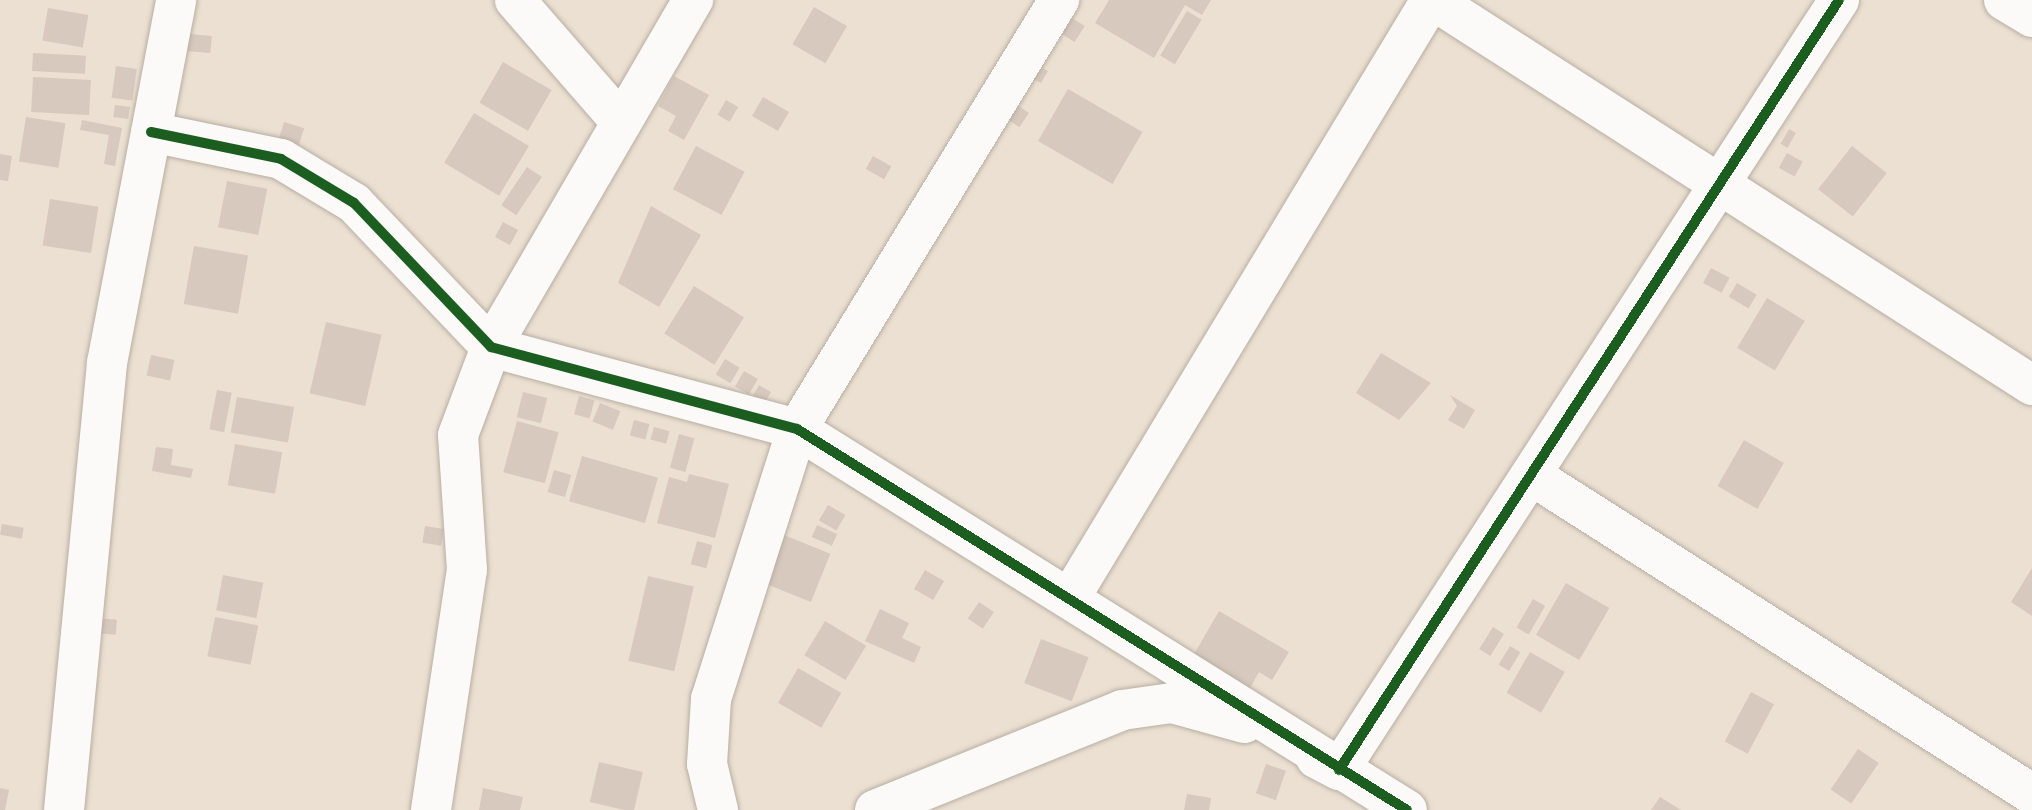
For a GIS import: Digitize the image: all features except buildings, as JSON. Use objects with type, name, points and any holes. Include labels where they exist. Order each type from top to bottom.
[{"type":"street","points":[[64,810],[107,363],[176,0]]},
{"type":"street","points":[[515,0],[621,122]]},
{"type":"street","points":[[431,810],[467,570],[458,435],[491,347],[693,0]]},
{"type":"street","points":[[718,810],[707,764],[711,699],[797,429],[1059,0]]},
{"type":"street","points":[[1071,596],[1432,0],[1722,180],[2032,385]]},
{"type":"street","points":[[1339,770],[1839,0]]},
{"type":"street","points":[[2004,0],[2032,17]]},
{"type":"street","points":[[151,132],[281,159],[354,203],[491,347],[797,429],[1071,596],[1339,770],[1407,810]]},
{"type":"street","points":[[1531,475],[2032,794]]},
{"type":"street","points":[[875,810],[1150,704],[1234,718],[1339,770]]},
{"type":"cycle path","points":[[1339,770],[1839,0]]},
{"type":"cycle path","points":[[151,132],[281,159],[354,203],[491,347],[797,429],[1407,810]]}]
